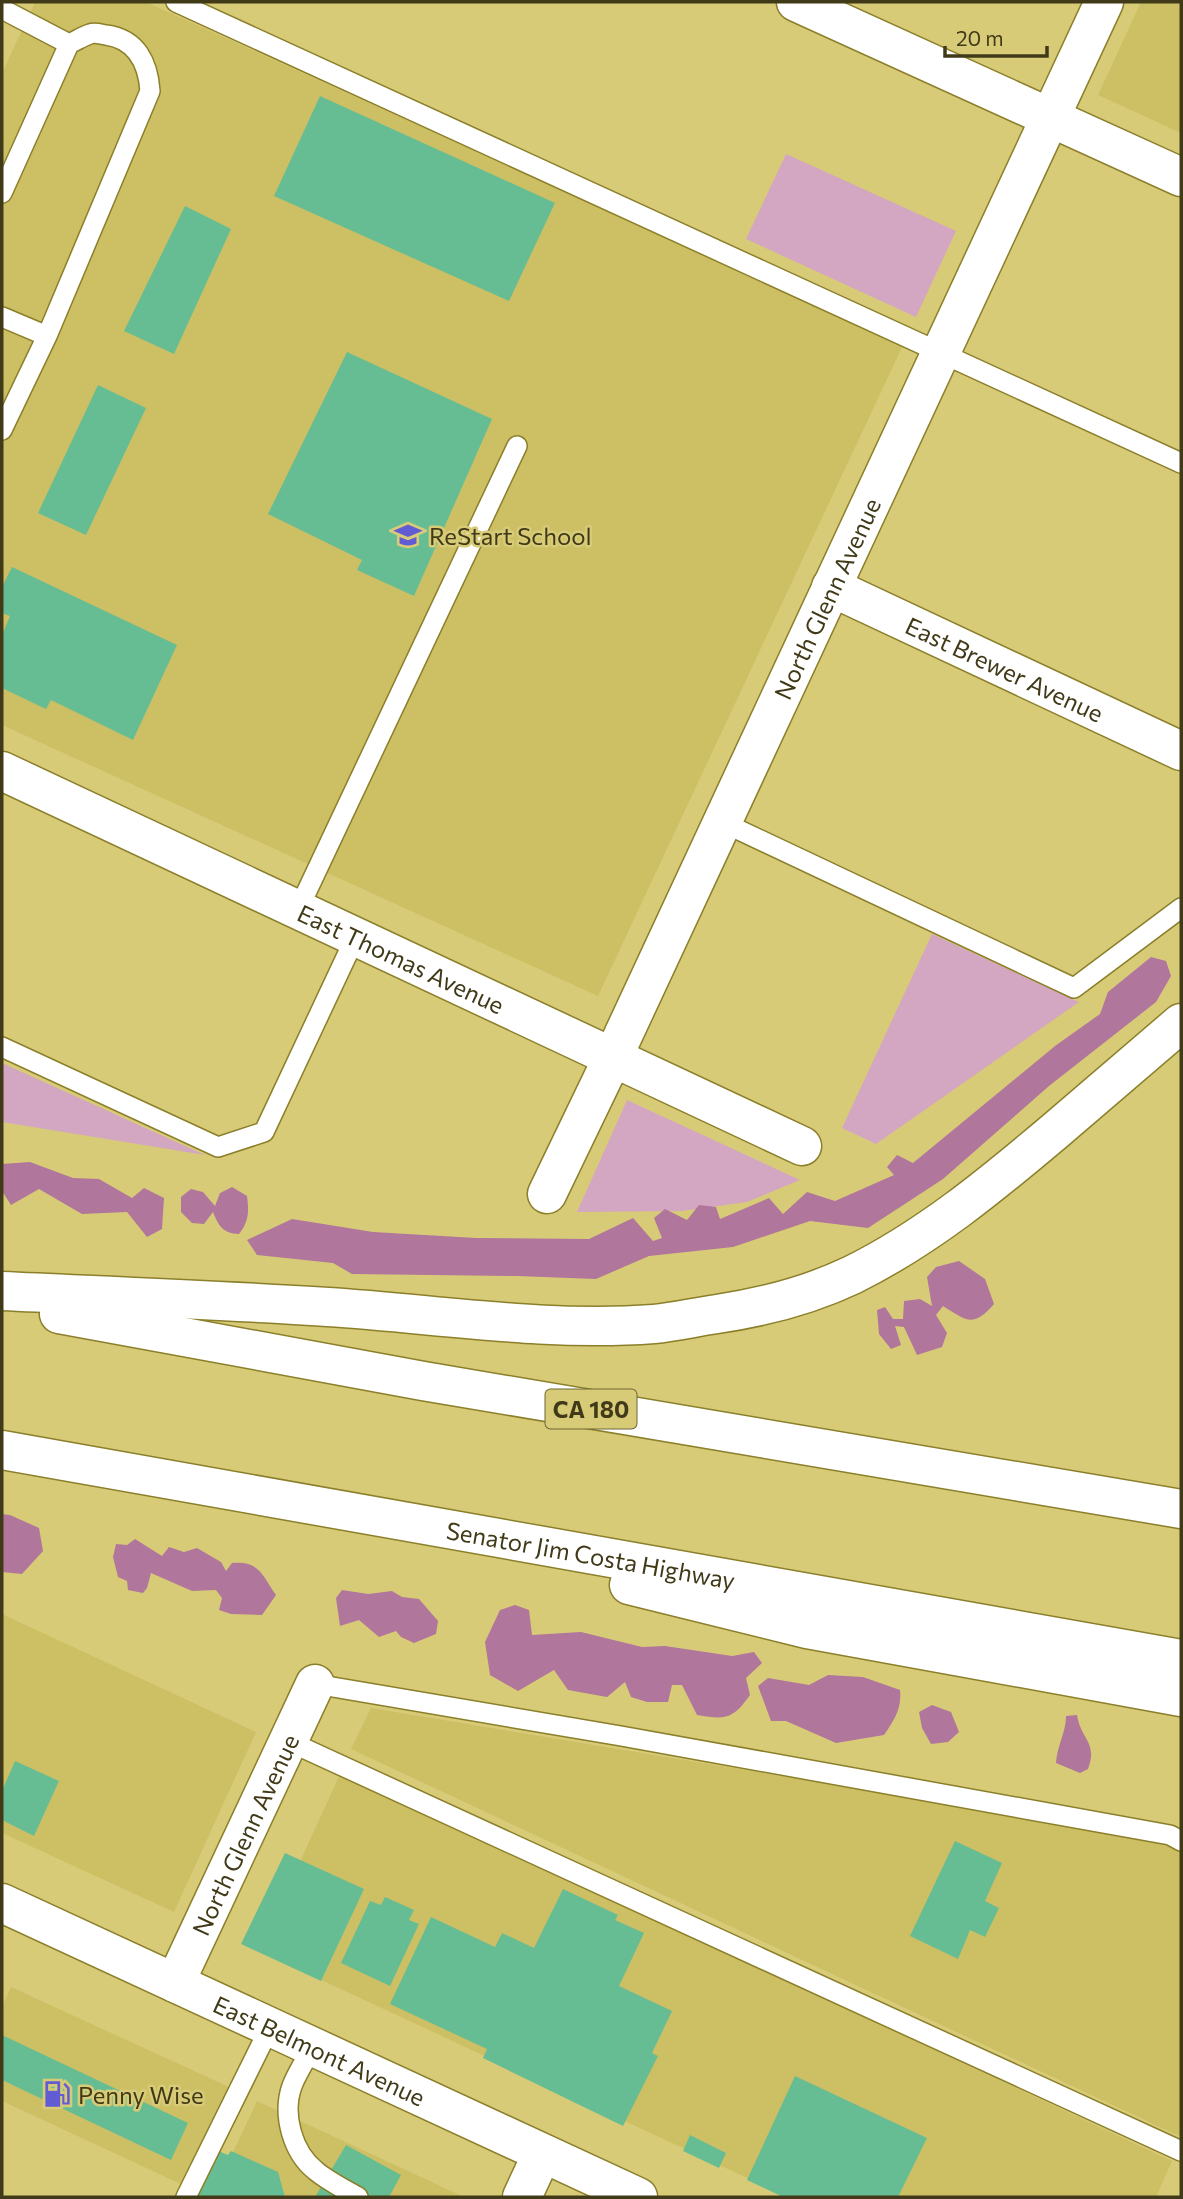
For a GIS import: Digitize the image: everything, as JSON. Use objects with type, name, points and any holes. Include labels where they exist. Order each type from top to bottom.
[{"type":"main road","points":[[796,2],[1181,177]]},
{"type":"main road","name":"North Glenn Avenue","points":[[547,1194],[1104,2]]},
{"type":"main road","name":"East Brewer Avenue","points":[[831,587],[1181,751]]},
{"type":"main road","name":"East Thomas Avenue","points":[[2,771],[802,1146]]},
{"type":"main road","points":[[2,1291],[331,1307],[456,1320],[593,1326],[656,1324],[760,1308],[807,1294],[849,1276],[897,1252],[931,1230],[1024,1157],[1181,1023]]},
{"type":"main road","name":"CA 180","points":[[2,1303],[436,1384],[1181,1509]]},
{"type":"main road","name":"Senator Jim Costa Highway","points":[[2,1450],[1181,1659]]},
{"type":"main road","points":[[280,1499],[807,1629],[1181,1698]]},
{"type":"main road","name":"North Glenn Avenue","points":[[175,1983],[315,1684]]},
{"type":"main road","name":"East Belmont Avenue","points":[[2,1903],[638,2197]]},
{"type":"main road","points":[[522,2197],[542,2154]]},
{"type":"lane","points":[[176,2],[1181,463]]},
{"type":"lane","points":[[2,9],[69,44]]},
{"type":"lane","points":[[2,193],[69,44],[92,33],[114,36],[140,53],[149,72],[150,91],[47,336],[2,430]]},
{"type":"lane","points":[[2,317],[47,336]]},
{"type":"lane","points":[[298,909],[517,446]]},
{"type":"lane","points":[[722,822],[1074,988],[1181,908]]},
{"type":"lane","points":[[2,1047],[218,1147],[264,1132],[356,936]]},
{"type":"lane","points":[[315,1684],[634,1738],[1170,1835],[1181,1841]]},
{"type":"lane","points":[[288,1741],[1181,2151]]},
{"type":"lane","points":[[186,2197],[271,2027]]},
{"type":"lane","points":[[312,2047],[290,2092],[291,2134],[315,2171],[358,2197]]},
{"type":"shaded area","name":"ReStart School","points":[[35,2],[146,2],[903,345],[598,996],[2,725],[2,73]]},
{"type":"shaded area","points":[[1141,2],[1181,2],[1181,133],[1098,95]]},
{"type":"shaded area","points":[[786,154],[956,231],[916,317],[746,239]]},
{"type":"shaded area","points":[[932,934],[1079,1002],[876,1144],[842,1128]]},
{"type":"shaded area","points":[[1151,957],[1166,961],[1171,976],[1156,1002],[1049,1086],[943,1179],[868,1228],[810,1221],[733,1247],[649,1256],[596,1279],[352,1274],[333,1263],[257,1255],[247,1240],[292,1219],[373,1232],[476,1238],[589,1239],[633,1218],[653,1241],[662,1238],[654,1218],[665,1209],[687,1220],[699,1205],[716,1207],[720,1219],[769,1198],[783,1214],[807,1192],[835,1201],[894,1175],[887,1167],[897,1155],[913,1163],[1055,1046],[1100,1014],[1108,992]]},
{"type":"shaded area","points":[[2,1063],[205,1155],[2,1122]]},
{"type":"shaded area","points":[[627,1100],[800,1180],[747,1202],[682,1211],[577,1212]]},
{"type":"shaded area","points":[[30,1162],[73,1178],[99,1179],[132,1198],[144,1188],[164,1198],[162,1229],[147,1237],[127,1212],[82,1214],[39,1189],[11,1205],[2,1191],[2,1164]]},
{"type":"shaded area","points":[[232,1187],[247,1196],[248,1216],[239,1234],[222,1228],[213,1212],[204,1224],[192,1223],[181,1212],[181,1197],[191,1189],[203,1192],[215,1206],[220,1193]]},
{"type":"shaded area","points":[[959,1261],[985,1279],[994,1304],[981,1317],[970,1320],[943,1306],[936,1315],[947,1333],[942,1347],[917,1355],[904,1327],[895,1326],[901,1345],[891,1349],[879,1334],[877,1310],[885,1307],[893,1319],[903,1319],[904,1301],[920,1299],[932,1306],[927,1277],[936,1267]]},
{"type":"shaded area","points":[[2,1514],[39,1528],[43,1551],[22,1574],[2,1572]]},
{"type":"shaded area","points":[[135,1539],[162,1556],[169,1547],[184,1552],[197,1548],[221,1562],[226,1571],[232,1563],[249,1564],[259,1571],[276,1595],[262,1615],[231,1614],[219,1610],[222,1598],[216,1590],[192,1591],[151,1573],[143,1593],[128,1590],[127,1581],[118,1577],[113,1557],[116,1544],[127,1545]]},
{"type":"shaded area","points":[[342,1590],[368,1594],[392,1591],[402,1597],[419,1599],[438,1621],[436,1634],[414,1643],[401,1637],[396,1631],[379,1637],[359,1620],[340,1626],[336,1598]]},
{"type":"shaded area","points":[[515,1605],[529,1610],[532,1635],[581,1632],[642,1647],[665,1646],[732,1656],[754,1652],[762,1663],[746,1678],[750,1695],[739,1709],[722,1717],[697,1715],[682,1685],[672,1685],[668,1702],[647,1702],[631,1697],[625,1682],[607,1697],[568,1690],[554,1670],[518,1691],[490,1675],[485,1642],[500,1610]]},
{"type":"shaded area","points":[[2,1614],[256,1732],[174,1912],[2,1833]]},
{"type":"shaded area","points":[[828,1675],[863,1677],[900,1690],[898,1709],[884,1735],[836,1743],[786,1721],[771,1721],[758,1686],[768,1678],[809,1685]]},
{"type":"shaded area","points":[[932,1705],[951,1712],[959,1732],[948,1742],[931,1744],[922,1728],[919,1712]]},
{"type":"shaded area","points":[[371,1708],[932,1801],[1181,1839],[1181,2137],[351,1749]]},
{"type":"shaded area","points":[[1077,1715],[1091,1753],[1088,1769],[1080,1773],[1056,1763],[1066,1716]]},
{"type":"shaded area","points":[[341,1772],[1172,2161],[1156,2197],[788,2197],[259,1951]]},
{"type":"shaded area","points":[[11,1987],[229,2087],[183,2185],[2,2101],[2,2007]]},
{"type":"shaded area","points":[[257,2101],[464,2197],[212,2197]]},
{"type":"building","points":[[320,96],[555,203],[509,301],[274,196]]},
{"type":"building","points":[[185,206],[231,229],[174,354],[124,331]]},
{"type":"building","points":[[347,352],[492,419],[414,596],[357,570],[362,560],[268,514]]},
{"type":"building","points":[[98,385],[146,408],[86,535],[38,513]]},
{"type":"building","points":[[12,567],[177,645],[133,740],[51,700],[46,709],[2,688],[2,635],[10,616],[2,613],[2,587]]},
{"type":"building","points":[[15,1761],[59,1781],[34,1836],[2,1820],[2,1791]]},
{"type":"building","points":[[955,1841],[1002,1863],[985,1901],[999,1908],[985,1937],[970,1930],[958,1959],[910,1936]]},
{"type":"building","points":[[285,1853],[364,1889],[321,1981],[241,1944]]},
{"type":"building","points":[[563,1889],[618,1915],[615,1920],[644,1933],[619,1986],[672,2011],[652,2053],[658,2056],[623,2126],[483,2058],[487,2049],[390,2004],[431,1917],[495,1947],[502,1933],[534,1948]]},
{"type":"building","points":[[385,1897],[414,1910],[409,1920],[419,1924],[390,1986],[341,1963],[370,1901],[381,1905]]},
{"type":"building","points":[[2,2035],[188,2123],[171,2160],[2,2080]]},
{"type":"building","points":[[795,2076],[927,2138],[898,2197],[783,2197],[747,2180]]},
{"type":"building","points":[[690,2135],[726,2153],[719,2168],[683,2151]]},
{"type":"building","points":[[346,2145],[401,2175],[389,2197],[315,2197]]},
{"type":"building","points":[[216,2150],[228,2155],[231,2151],[278,2172],[285,2197],[196,2197]]},
{"type":"place","name":"ReStart School","points":[[408,535]]},
{"type":"place","name":"Penny Wise","points":[[57,2094]]}]
